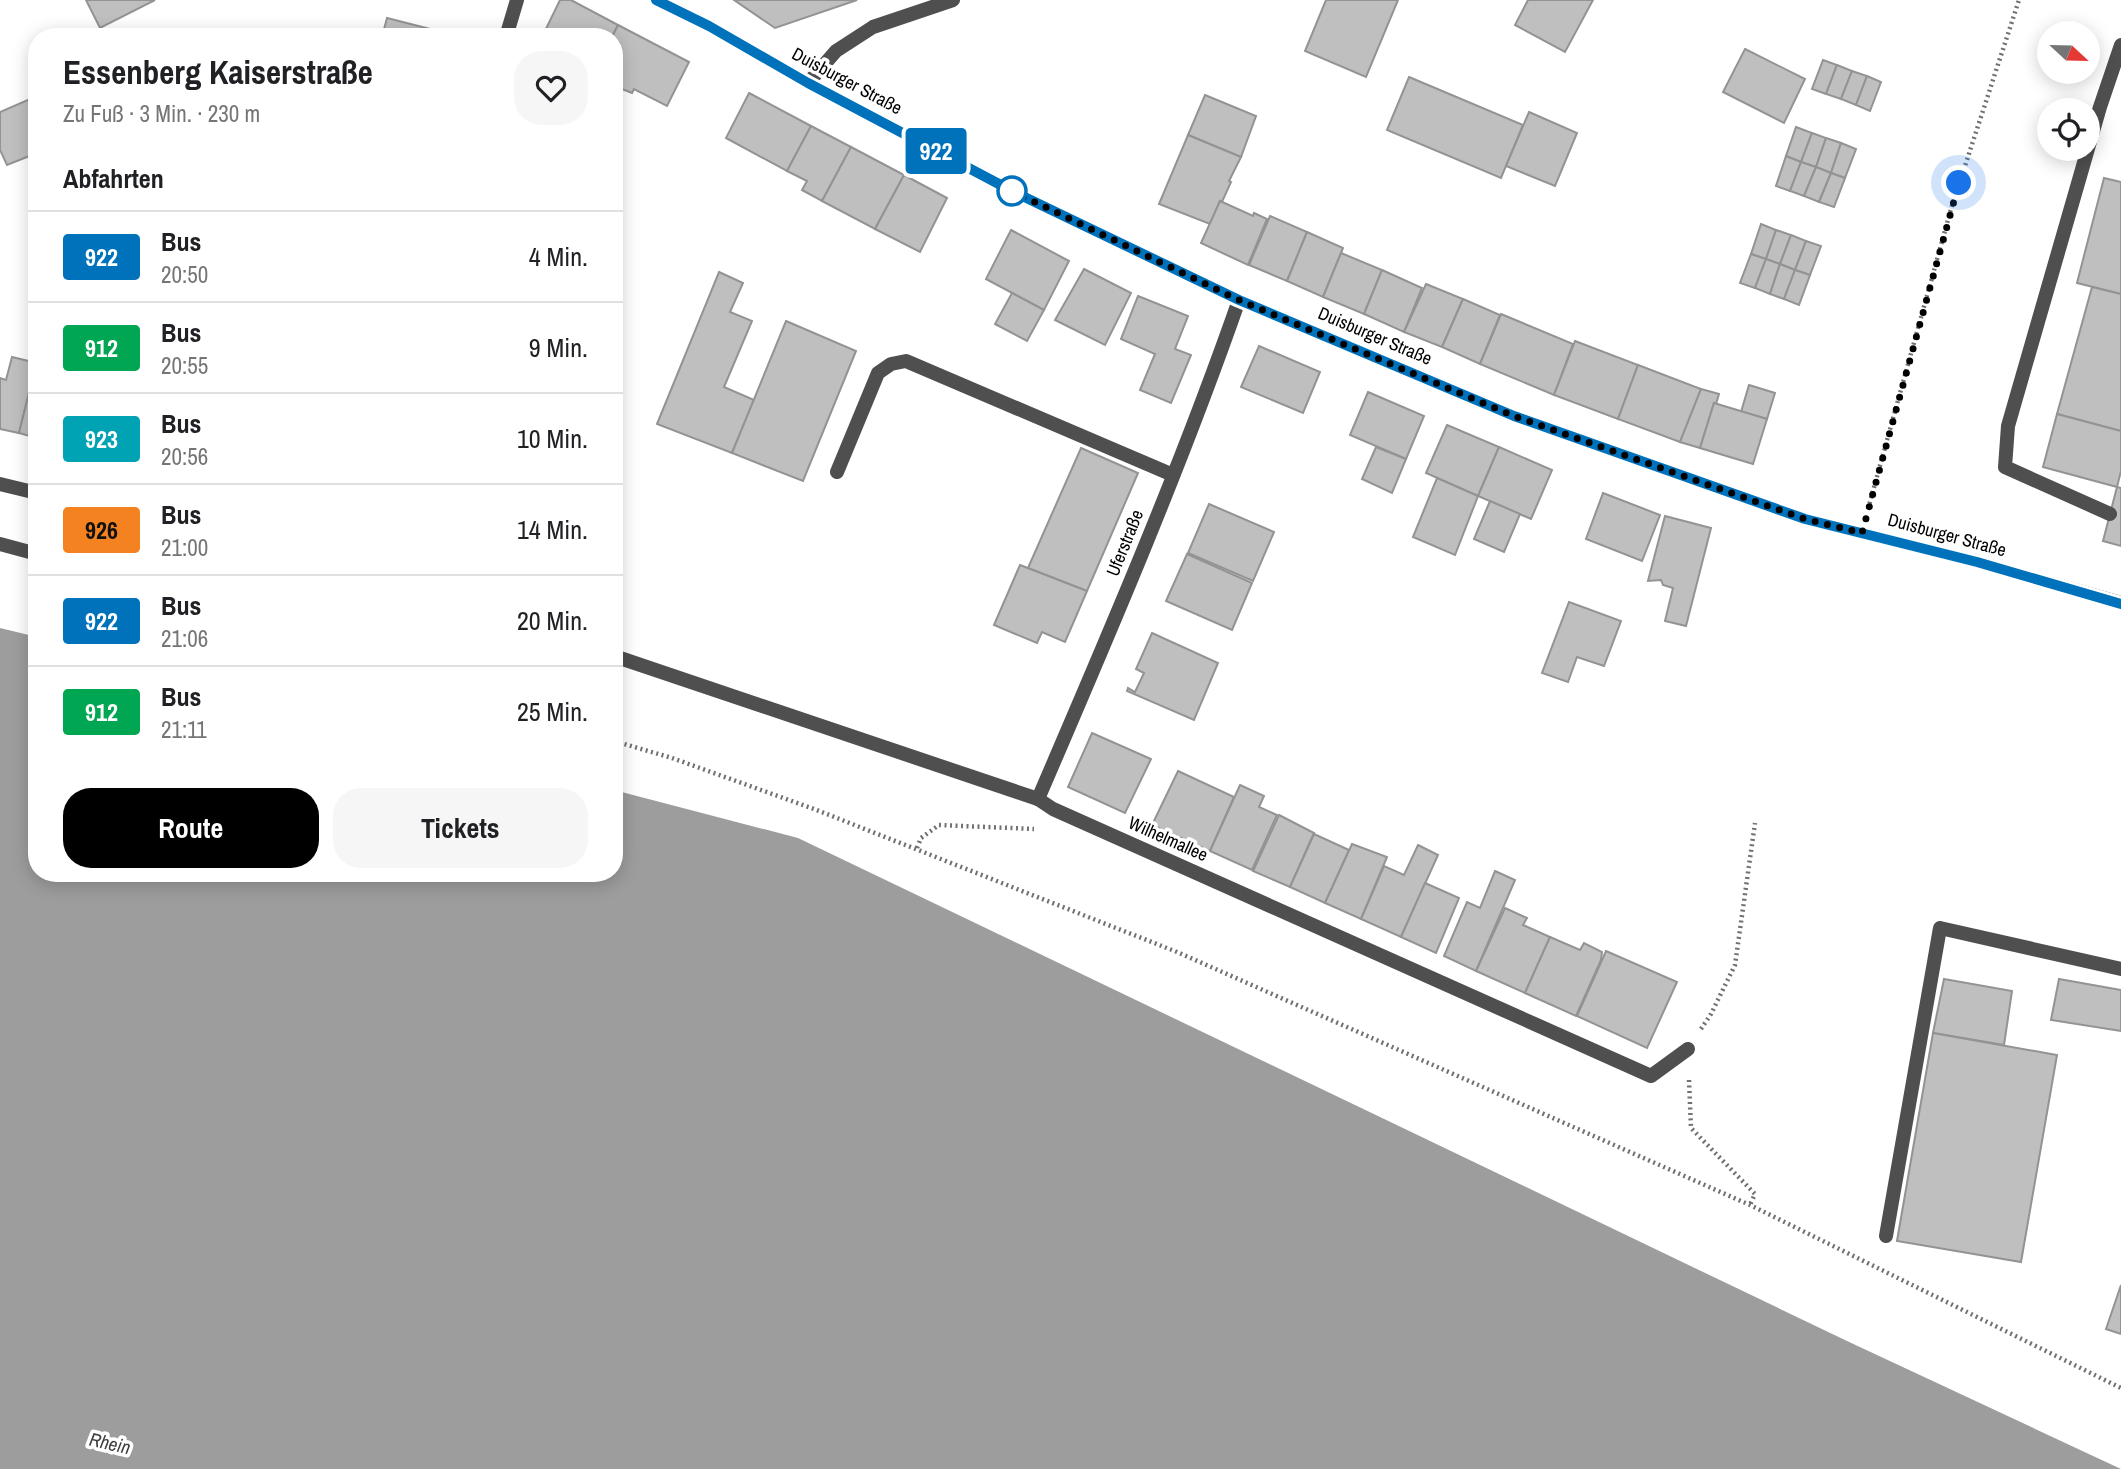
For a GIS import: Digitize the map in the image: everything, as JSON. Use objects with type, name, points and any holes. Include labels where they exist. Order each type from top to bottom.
[{"type":"main road","name":"Duisburger Straße","points":[[656,0],[709,26],[808,83],[1014,192],[1239,300],[1514,416],[1805,519],[1977,562],[2121,604]]},
{"type":"street","points":[[509,28],[517,0]]},
{"type":"street","points":[[808,83],[836,51],[873,27],[953,0]]},
{"type":"street","points":[[2110,514],[2006,467],[2008,426],[2100,107],[2121,45]]},
{"type":"street","name":"Uferstraße","points":[[1038,799],[1206,394],[1239,300]]},
{"type":"street","points":[[837,472],[878,373],[891,364],[906,361],[1173,475]]},
{"type":"street","points":[[0,484],[28,491]]},
{"type":"street","points":[[0,544],[28,552]]},
{"type":"street","name":"Wilhelmallee","points":[[623,659],[1038,799],[1053,809],[1651,1076],[1688,1049]]},
{"type":"street","points":[[1886,1236],[1940,928],[2121,969]]},
{"type":"path","points":[[1862,533],[1951,209],[2019,0]]},
{"type":"path","points":[[623,744],[672,758],[917,848],[1177,952],[1750,1205],[2121,1388]]},
{"type":"path","points":[[1750,1205],[1755,1194],[1692,1128],[1688,1049],[1711,1014],[1735,965],[1755,823]]},
{"type":"path","points":[[917,848],[921,838],[939,825],[1044,830]]},
{"type":"water","name":"Rhein","points":[[0,628],[28,635],[28,882],[623,882],[623,792],[798,838],[1847,1341],[2121,1469],[0,1469]]},
{"type":"building","points":[[86,0],[155,0],[100,28]]},
{"type":"building","points":[[560,0],[571,0],[618,25],[616,28],[546,28]]},
{"type":"building","points":[[734,0],[857,0],[775,28]]},
{"type":"building","points":[[1326,0],[1398,0],[1366,77],[1305,51]]},
{"type":"building","points":[[1528,0],[1593,0],[1565,52],[1515,25]]},
{"type":"building","points":[[387,18],[426,28],[384,28]]},
{"type":"building","points":[[618,25],[689,62],[667,106],[634,89],[632,93],[623,90],[623,28],[616,28]]},
{"type":"building","points":[[1745,49],[1805,79],[1784,123],[1723,92]]},
{"type":"building","points":[[1823,60],[1837,65],[1826,94],[1812,89]]},
{"type":"building","points":[[1837,65],[1852,71],[1841,99],[1826,94]]},
{"type":"building","points":[[1852,71],[1867,76],[1856,105],[1841,99]]},
{"type":"building","points":[[1867,76],[1881,82],[1870,111],[1856,105]]},
{"type":"building","points":[[1409,77],[1523,125],[1501,178],[1387,130]]},
{"type":"building","points":[[749,93],[811,126],[787,171],[726,138]]},
{"type":"building","points":[[1205,95],[1256,116],[1241,157],[1188,135]]},
{"type":"building","points":[[28,100],[28,157],[7,165],[0,150],[0,112]]},
{"type":"building","points":[[1529,112],[1577,133],[1555,186],[1506,166]]},
{"type":"building","points":[[811,126],[851,147],[822,201],[802,190],[807,181],[787,171]]},
{"type":"building","points":[[1796,127],[1812,133],[1801,162],[1786,156]]},
{"type":"building","points":[[1812,133],[1826,138],[1816,167],[1801,162]]},
{"type":"building","points":[[1188,135],[1241,157],[1210,224],[1159,204]]},
{"type":"building","points":[[1826,138],[1841,143],[1831,173],[1816,167]]},
{"type":"building","points":[[1841,143],[1856,149],[1845,178],[1831,173]]},
{"type":"building","points":[[851,147],[904,175],[875,229],[822,201]]},
{"type":"building","points":[[1786,156],[1801,162],[1790,191],[1776,186]]},
{"type":"building","points":[[1801,162],[1816,167],[1804,196],[1790,191]]},
{"type":"building","points":[[1816,167],[1831,173],[1819,202],[1804,196]]},
{"type":"building","points":[[1831,173],[1845,178],[1834,207],[1819,202]]},
{"type":"building","points":[[904,175],[947,198],[920,252],[875,229]]},
{"type":"building","points":[[2104,178],[2121,182],[2121,294],[2077,283]]},
{"type":"building","points":[[1220,201],[1253,216],[1254,213],[1267,219],[1248,265],[1201,243]]},
{"type":"building","points":[[1270,216],[1307,232],[1287,281],[1249,265]]},
{"type":"building","points":[[1761,224],[1776,230],[1766,259],[1751,254]]},
{"type":"building","points":[[1011,230],[1069,261],[1044,310],[986,279]]},
{"type":"building","points":[[1776,230],[1791,235],[1780,264],[1766,259]]},
{"type":"building","points":[[1307,232],[1343,248],[1323,297],[1287,281]]},
{"type":"building","points":[[1791,235],[1806,241],[1795,270],[1780,264]]},
{"type":"building","points":[[1806,241],[1821,246],[1810,275],[1795,270]]},
{"type":"building","points":[[1341,253],[1382,270],[1364,314],[1323,297]]},
{"type":"building","points":[[1751,254],[1766,259],[1755,288],[1740,283]]},
{"type":"building","points":[[1766,259],[1780,264],[1770,294],[1755,288]]},
{"type":"building","points":[[1780,264],[1795,270],[1784,299],[1770,294]]},
{"type":"building","points":[[1084,269],[1131,293],[1105,345],[1055,320]]},
{"type":"building","points":[[1382,270],[1422,288],[1404,332],[1364,314]]},
{"type":"building","points":[[1795,270],[1810,275],[1799,305],[1784,299]]},
{"type":"building","points":[[719,272],[743,283],[730,312],[752,321],[724,387],[754,400],[732,453],[657,424]]},
{"type":"building","points":[[1426,284],[1463,299],[1442,347],[1404,332]]},
{"type":"building","points":[[2092,287],[2121,294],[2121,431],[2057,414]]},
{"type":"building","points":[[1012,293],[1044,310],[1027,341],[995,324]]},
{"type":"building","points":[[1138,296],[1188,316],[1175,349],[1191,355],[1171,403],[1140,390],[1155,354],[1121,339]]},
{"type":"building","points":[[1463,299],[1500,315],[1480,364],[1442,347]]},
{"type":"building","points":[[1501,314],[1573,344],[1554,395],[1480,364]]},
{"type":"building","points":[[786,321],[856,351],[803,481],[732,453]]},
{"type":"building","points":[[1575,341],[1638,365],[1618,419],[1554,395]]},
{"type":"building","points":[[1259,346],[1320,372],[1303,413],[1241,387]]},
{"type":"building","points":[[12,357],[28,361],[28,398],[19,433],[0,429],[0,378],[6,380]]},
{"type":"building","points":[[1638,365],[1701,389],[1680,442],[1618,419]]},
{"type":"building","points":[[1749,385],[1775,393],[1767,419],[1741,412]]},
{"type":"building","points":[[1701,389],[1719,394],[1700,448],[1680,442]]},
{"type":"building","points":[[1368,392],[1424,416],[1406,459],[1350,435]]},
{"type":"building","points":[[28,396],[28,436],[19,433]]},
{"type":"building","points":[[1714,403],[1767,419],[1753,464],[1700,448]]},
{"type":"building","points":[[2057,414],[2121,431],[2121,471],[2117,487],[2043,467]]},
{"type":"building","points":[[1447,425],[1499,447],[1478,496],[1426,473]]},
{"type":"building","points":[[1376,447],[1406,459],[1392,493],[1362,479]]},
{"type":"building","points":[[1499,447],[1552,470],[1531,519],[1478,496]]},
{"type":"building","points":[[1081,448],[1138,473],[1087,591],[1028,568]]},
{"type":"building","points":[[1437,478],[1478,496],[1455,555],[1413,537]]},
{"type":"building","points":[[2117,487],[2121,488],[2121,546],[2103,541]]},
{"type":"building","points":[[1603,493],[1660,515],[1642,561],[1586,539]]},
{"type":"building","points":[[1490,501],[1520,514],[1504,552],[1474,539]]},
{"type":"building","points":[[1209,504],[1274,532],[1253,581],[1188,553]]},
{"type":"building","points":[[1665,516],[1711,528],[1686,626],[1665,621],[1673,588],[1663,585],[1661,580],[1648,581]]},
{"type":"building","points":[[1187,554],[1252,583],[1232,630],[1166,601]]},
{"type":"building","points":[[1020,565],[1087,591],[1065,642],[1042,632],[1037,643],[994,625]]},
{"type":"building","points":[[1569,602],[1621,621],[1604,666],[1577,657],[1568,682],[1542,673]]},
{"type":"building","points":[[1152,633],[1218,663],[1194,720],[1127,691],[1128,688],[1135,692],[1144,673],[1136,669]]},
{"type":"building","points":[[1092,733],[1151,759],[1125,813],[1068,787]]},
{"type":"building","points":[[1178,771],[1234,797],[1210,851],[1152,825]]},
{"type":"building","points":[[1240,785],[1264,796],[1259,807],[1277,815],[1252,870],[1210,851]]},
{"type":"building","points":[[1279,815],[1314,833],[1290,887],[1253,871]]},
{"type":"building","points":[[1314,834],[1349,850],[1325,903],[1290,887]]},
{"type":"building","points":[[1352,844],[1387,857],[1361,919],[1325,903]]},
{"type":"building","points":[[1418,845],[1438,855],[1401,937],[1361,919],[1384,866],[1404,875]]},
{"type":"building","points":[[1495,871],[1515,880],[1476,971],[1444,956],[1467,902],[1480,908]]},
{"type":"building","points":[[1425,883],[1459,898],[1436,953],[1401,937]]},
{"type":"building","points":[[1505,908],[1527,918],[1523,925],[1550,937],[1525,993],[1476,971]]},
{"type":"building","points":[[1550,937],[1580,950],[1584,943],[1602,952],[1576,1016],[1525,993]]},
{"type":"building","points":[[1606,951],[1677,982],[1647,1048],[1577,1016]]},
{"type":"building","points":[[1944,979],[2012,991],[2004,1045],[1933,1033]]},
{"type":"building","points":[[2059,979],[2121,990],[2121,1031],[2051,1020]]},
{"type":"building","points":[[1933,1033],[2057,1055],[2021,1262],[1897,1241]]},
{"type":"building","points":[[2121,1285],[2121,1334],[2106,1329]]},
{"type":"bus line","name":"922","points":[[656,0],[709,26],[808,83],[1014,192],[1239,300],[1514,416],[1805,519],[1977,562],[2121,604]]},
{"type":"route","points":[[1012,191],[1239,300],[1514,416],[1805,519],[1862,533],[1959,183]]}]
